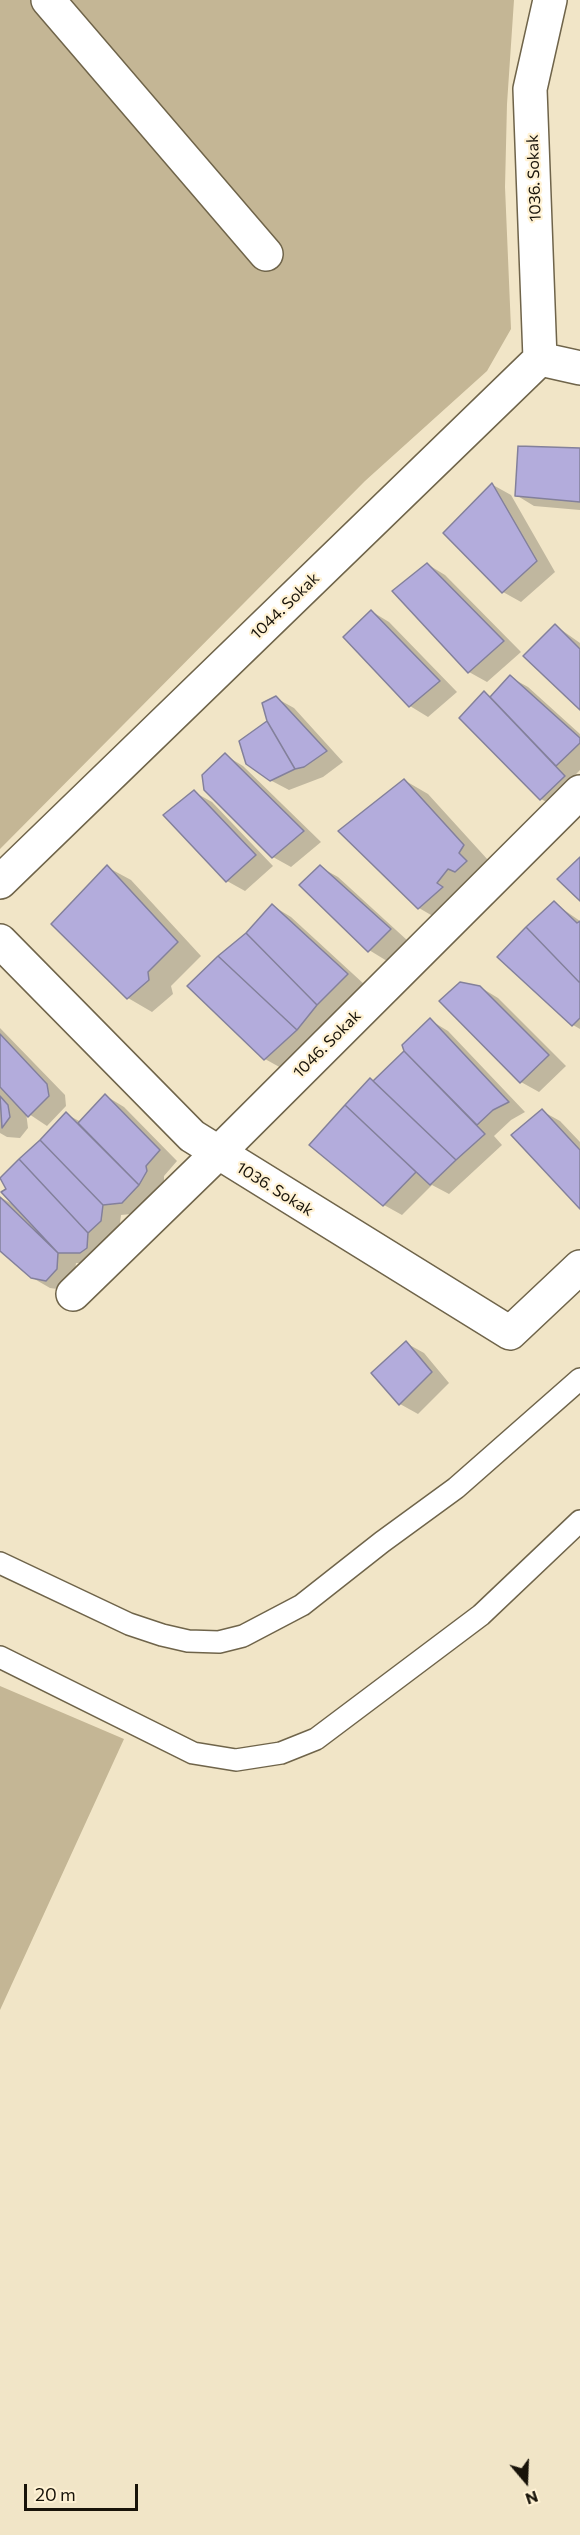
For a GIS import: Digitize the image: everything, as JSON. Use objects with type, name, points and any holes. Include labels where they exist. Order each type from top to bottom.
[{"type":"street","points":[[48,0],[266,254]]},
{"type":"street","name":"1036. Sokak","points":[[540,359],[531,89],[550,0]]},
{"type":"street","points":[[540,359],[580,368]]},
{"type":"street","name":"1044. Sokak","points":[[0,882],[540,359]]},
{"type":"street","name":"1046. Sokak","points":[[73,1294],[218,1153],[580,792]]},
{"type":"street","name":"1036. Sokak","points":[[0,941],[192,1136],[510,1333],[580,1267]]},
{"type":"lane","points":[[0,1563],[129,1624],[162,1635],[188,1641],[219,1642],[243,1636],[302,1605],[456,1488],[580,1379]]},
{"type":"lane","points":[[0,1657],[193,1753],[236,1760],[281,1753],[316,1740],[481,1615],[580,1521]]},
{"type":"shaded area","points":[[0,0],[514,0],[507,104],[505,187],[511,329],[487,371],[365,481],[0,849]]},
{"type":"shaded area","points":[[0,1686],[124,1739],[0,2010]]},
{"type":"building","points":[[518,446],[580,448],[580,502],[515,496]]},
{"type":"building","points":[[492,483],[537,561],[502,593],[443,533]]},
{"type":"building","points":[[427,563],[504,641],[468,673],[392,591]]},
{"type":"building","points":[[371,610],[440,681],[409,707],[343,637]]},
{"type":"building","points":[[555,624],[580,649],[580,710],[523,656]]},
{"type":"building","points":[[510,675],[580,738],[580,743],[556,766],[490,697]]},
{"type":"building","points":[[484,691],[565,776],[540,800],[459,718]]},
{"type":"building","points":[[276,696],[327,751],[304,767],[295,769],[267,721],[262,703]]},
{"type":"building","points":[[267,721],[295,769],[270,781],[246,764],[239,741]]},
{"type":"building","points":[[225,753],[304,831],[272,858],[204,790],[202,775]]},
{"type":"building","points":[[404,779],[464,845],[459,853],[467,861],[455,872],[448,869],[437,883],[443,887],[418,909],[338,831]]},
{"type":"building","points":[[194,790],[256,855],[226,882],[163,815]]},
{"type":"building","points":[[580,857],[580,901],[557,879]]},
{"type":"building","points":[[107,865],[178,942],[148,972],[149,980],[127,999],[51,924]]},
{"type":"building","points":[[320,865],[391,929],[368,952],[299,885]]},
{"type":"building","points":[[554,901],[577,923],[580,921],[580,983],[526,927]]},
{"type":"building","points":[[272,904],[348,974],[317,1005],[246,933]]},
{"type":"building","points":[[526,927],[580,983],[580,1018],[572,1026],[497,957]]},
{"type":"building","points":[[246,933],[317,1005],[297,1030],[218,956]]},
{"type":"building","points":[[218,956],[297,1030],[264,1060],[187,986]]},
{"type":"building","points":[[460,982],[480,986],[549,1055],[520,1083],[439,1001]]},
{"type":"building","points":[[430,1018],[509,1102],[493,1110],[477,1125],[404,1051],[402,1045]]},
{"type":"building","points":[[0,1034],[47,1084],[49,1096],[28,1117],[0,1087]]},
{"type":"building","points":[[404,1051],[485,1134],[456,1160],[373,1081]]},
{"type":"building","points":[[370,1078],[456,1160],[430,1185],[345,1105]]},
{"type":"building","points":[[105,1094],[160,1150],[146,1166],[147,1171],[139,1185],[78,1123]]},
{"type":"building","points":[[0,1096],[8,1105],[10,1117],[2,1128]]},
{"type":"building","points":[[345,1105],[416,1172],[383,1206],[309,1145]]},
{"type":"building","points":[[542,1109],[580,1150],[580,1209],[511,1135]]},
{"type":"building","points":[[66,1112],[139,1185],[122,1203],[103,1205],[40,1140]]},
{"type":"building","points":[[40,1140],[103,1205],[101,1221],[88,1233],[19,1159]]},
{"type":"building","points":[[19,1159],[88,1233],[87,1248],[80,1253],[58,1253],[1,1192],[6,1189],[0,1178]]},
{"type":"building","points":[[0,1197],[58,1253],[57,1269],[46,1281],[31,1278],[0,1251]]},
{"type":"building","points":[[406,1341],[432,1372],[399,1405],[371,1373]]}]
